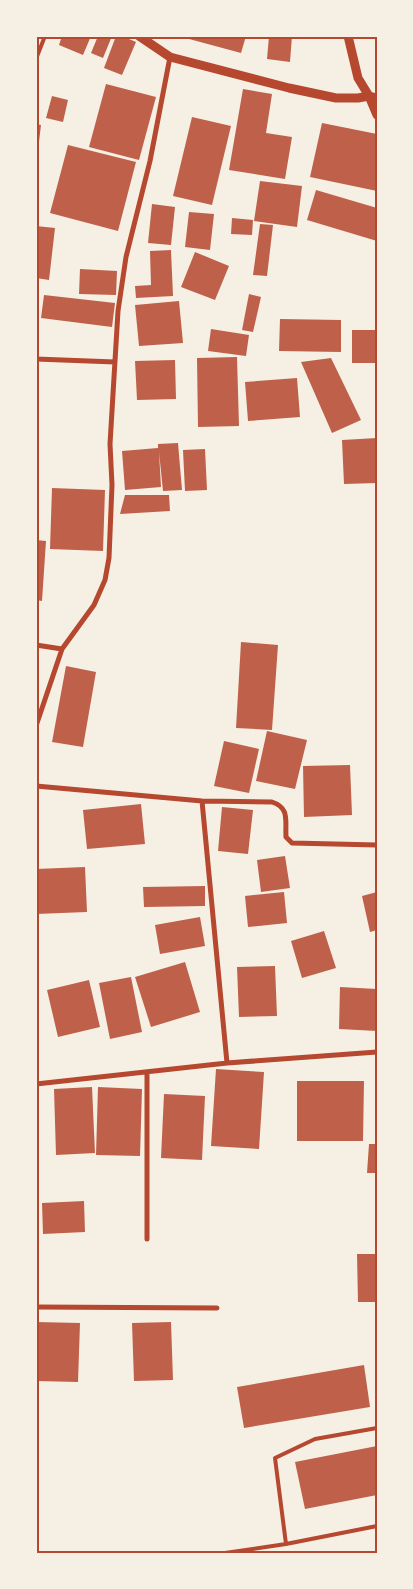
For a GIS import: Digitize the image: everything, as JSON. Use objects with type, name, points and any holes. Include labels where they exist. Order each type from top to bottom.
[{"type":"street","points":[[138,36],[170,58],[314,95],[336,98],[373,97]]},
{"type":"street","points":[[348,36],[358,78],[373,97],[376,115]]},
{"type":"street","points":[[36,726],[62,649],[94,605],[105,580],[109,558],[112,494],[110,444],[118,311],[126,258],[150,161],[170,58]]},
{"type":"street","points":[[36,360],[115,362]]},
{"type":"street","points":[[36,645],[62,649]]},
{"type":"street","points":[[36,786],[202,801],[272,802],[280,805],[285,811],[286,837],[292,843],[377,845]]},
{"type":"street","points":[[202,801],[227,1063]]},
{"type":"street","points":[[36,1084],[227,1063],[377,1052]]},
{"type":"street","points":[[146,1239],[147,1072]]},
{"type":"street","points":[[36,1307],[217,1308]]},
{"type":"lane","points":[[36,59],[45,36]]},
{"type":"lane","points":[[286,1544],[275,1458],[315,1438],[377,1428]]},
{"type":"lane","points":[[225,1553],[286,1544],[377,1526]]},
{"type":"building","points":[[62,36],[91,36],[83,55],[59,45]]},
{"type":"building","points":[[98,36],[112,36],[103,58],[91,53]]},
{"type":"building","points":[[116,36],[122,36],[136,42],[122,75],[104,68]]},
{"type":"building","points":[[178,36],[246,36],[241,53]]},
{"type":"building","points":[[269,36],[292,36],[290,62],[267,59]]},
{"type":"building","points":[[106,84],[156,97],[139,160],[89,147]]},
{"type":"building","points":[[243,89],[272,94],[266,133],[292,137],[285,179],[229,170]]},
{"type":"building","points":[[52,96],[68,100],[63,122],[46,118]]},
{"type":"building","points":[[192,117],[231,126],[212,205],[173,196]]},
{"type":"building","points":[[322,123],[377,134],[377,191],[310,177]]},
{"type":"building","points":[[36,124],[41,125],[38,150],[36,150]]},
{"type":"building","points":[[68,145],[136,162],[118,231],[50,213]]},
{"type":"building","points":[[260,181],[302,186],[297,227],[254,221]]},
{"type":"building","points":[[316,190],[377,208],[377,241],[307,220]]},
{"type":"building","points":[[152,204],[175,207],[171,245],[148,243]]},
{"type":"building","points":[[189,212],[214,214],[210,250],[185,247]]},
{"type":"building","points":[[232,218],[253,220],[252,235],[231,234]]},
{"type":"building","points":[[260,224],[273,225],[267,276],[253,275]]},
{"type":"building","points":[[36,226],[55,228],[49,280],[36,278]]},
{"type":"building","points":[[171,250],[173,296],[136,298],[135,286],[151,285],[150,251]]},
{"type":"building","points":[[195,252],[229,266],[215,300],[181,287]]},
{"type":"building","points":[[80,269],[117,271],[116,295],[79,294]]},
{"type":"building","points":[[249,294],[261,297],[253,332],[242,330]]},
{"type":"building","points":[[44,295],[115,303],[112,327],[41,318]]},
{"type":"building","points":[[179,301],[183,343],[139,346],[135,305]]},
{"type":"building","points":[[280,319],[341,320],[341,352],[279,351]]},
{"type":"building","points":[[211,329],[249,335],[246,356],[208,351]]},
{"type":"building","points":[[352,330],[377,330],[377,363],[352,363]]},
{"type":"building","points":[[237,357],[239,426],[198,427],[197,358]]},
{"type":"building","points":[[331,358],[361,420],[332,433],[301,362]]},
{"type":"building","points":[[175,360],[176,399],[137,400],[135,361]]},
{"type":"building","points":[[297,378],[300,417],[248,421],[245,382]]},
{"type":"building","points":[[377,438],[377,483],[344,484],[342,440]]},
{"type":"building","points":[[178,443],[182,490],[163,491],[159,452],[161,487],[125,490],[122,451],[158,448],[158,444]]},
{"type":"building","points":[[205,449],[207,490],[185,491],[183,450]]},
{"type":"building","points":[[52,488],[105,490],[103,551],[50,549]]},
{"type":"building","points":[[125,495],[169,495],[170,511],[120,514]]},
{"type":"building","points":[[36,540],[46,541],[42,601],[36,600]]},
{"type":"building","points":[[241,642],[278,645],[272,730],[236,728]]},
{"type":"building","points":[[66,666],[96,672],[83,747],[52,742]]},
{"type":"building","points":[[267,731],[307,740],[295,789],[256,781]]},
{"type":"building","points":[[224,741],[259,749],[249,793],[214,786]]},
{"type":"building","points":[[350,765],[352,815],[304,817],[303,766]]},
{"type":"building","points":[[141,804],[145,844],[87,849],[83,810]]},
{"type":"building","points":[[222,807],[253,810],[248,854],[218,851]]},
{"type":"building","points":[[285,856],[290,888],[261,892],[257,860]]},
{"type":"building","points":[[85,867],[87,912],[36,914],[36,869]]},
{"type":"building","points":[[205,886],[205,906],[144,907],[143,887]]},
{"type":"building","points":[[284,892],[287,923],[248,927],[245,896]]},
{"type":"building","points":[[377,892],[377,930],[370,932],[362,896]]},
{"type":"building","points":[[200,917],[205,946],[160,954],[155,925]]},
{"type":"building","points":[[324,931],[336,968],[302,978],[291,941]]},
{"type":"building","points":[[185,962],[200,1012],[151,1027],[135,977]]},
{"type":"building","points":[[275,966],[277,1016],[239,1017],[237,967]]},
{"type":"building","points":[[131,977],[142,1032],[110,1039],[99,983]]},
{"type":"building","points":[[89,980],[100,1027],[58,1037],[47,990]]},
{"type":"building","points":[[340,987],[377,989],[377,1031],[339,1029]]},
{"type":"building","points":[[216,1069],[264,1072],[259,1149],[211,1146]]},
{"type":"building","points":[[297,1081],[364,1081],[363,1141],[297,1141]]},
{"type":"building","points":[[92,1087],[95,1153],[56,1155],[54,1089]]},
{"type":"building","points":[[98,1087],[142,1089],[140,1156],[96,1155]]},
{"type":"building","points":[[164,1094],[205,1096],[202,1160],[161,1158]]},
{"type":"building","points":[[369,1144],[377,1144],[377,1173],[367,1173]]},
{"type":"building","points":[[84,1201],[85,1232],[43,1234],[42,1203]]},
{"type":"building","points":[[357,1254],[377,1254],[377,1302],[358,1302]]},
{"type":"building","points":[[36,1322],[80,1323],[78,1382],[36,1381]]},
{"type":"building","points":[[171,1322],[173,1380],[134,1381],[132,1323]]},
{"type":"building","points":[[364,1365],[370,1407],[244,1428],[237,1387]]},
{"type":"building","points":[[377,1446],[377,1495],[305,1509],[295,1462]]}]
